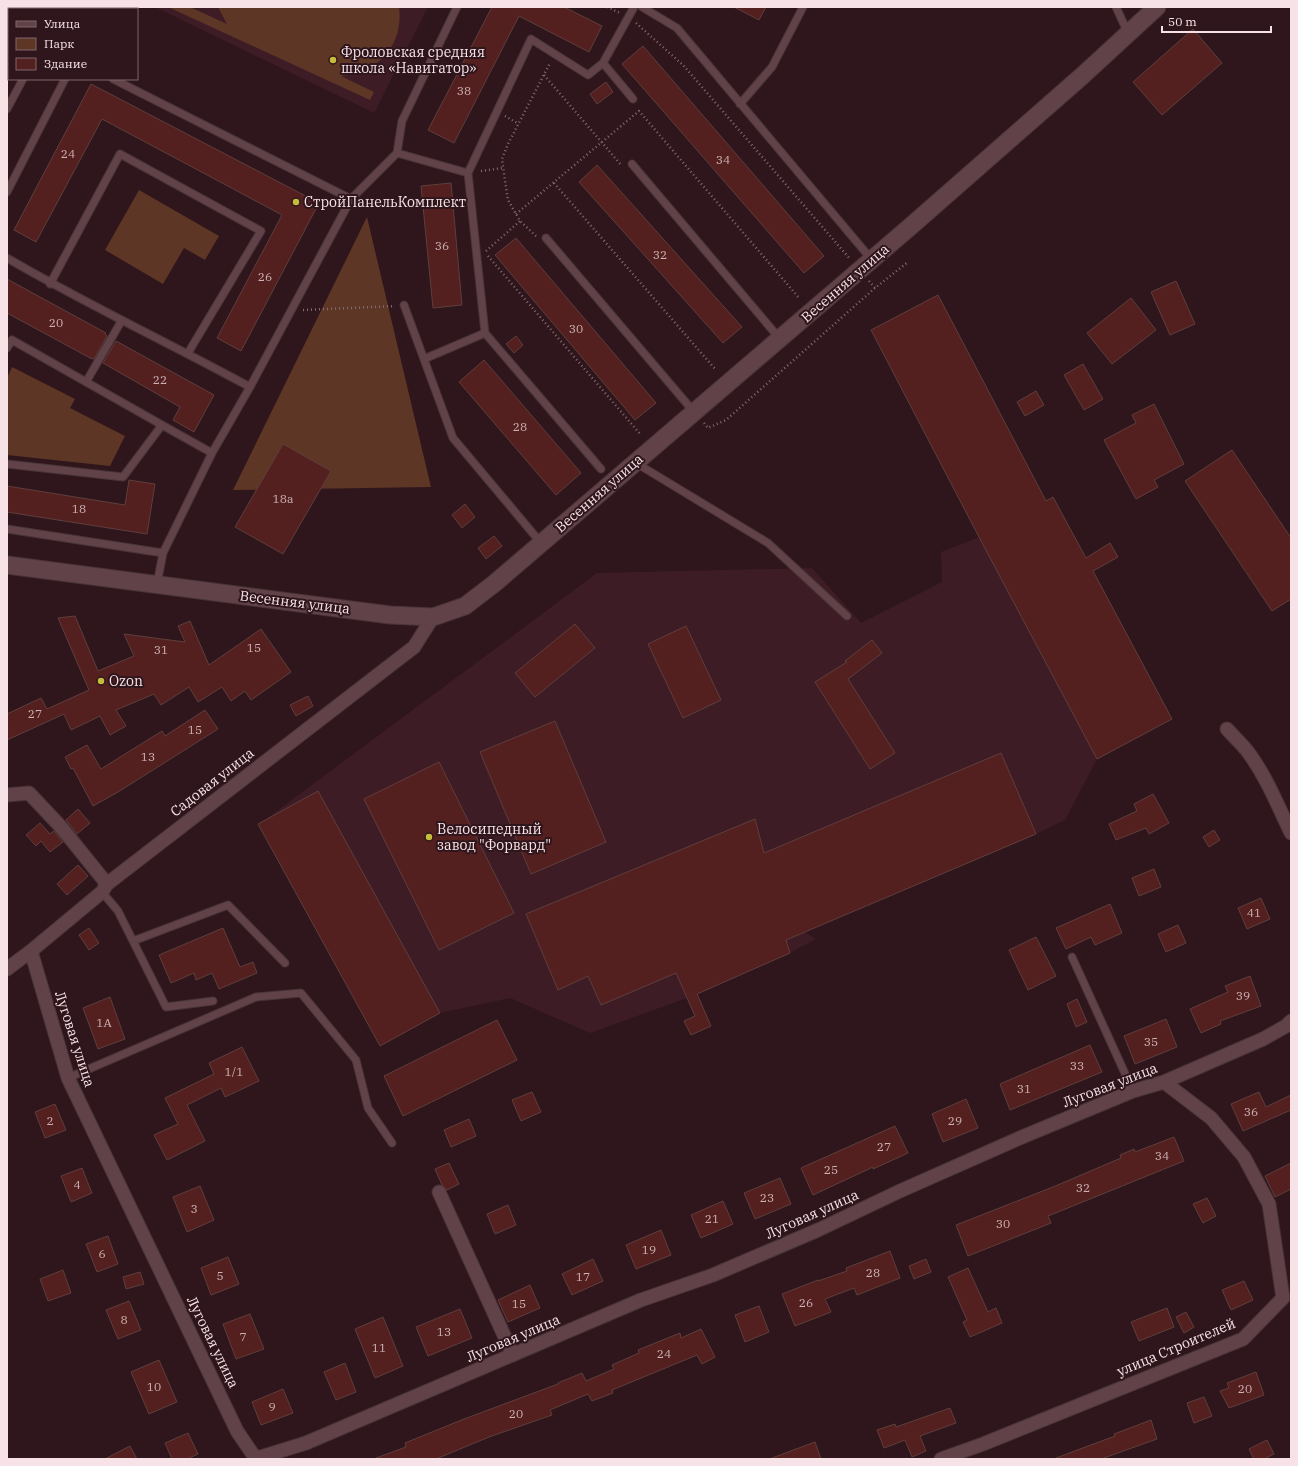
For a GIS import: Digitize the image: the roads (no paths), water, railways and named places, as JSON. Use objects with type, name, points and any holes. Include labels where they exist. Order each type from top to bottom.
[{"type":"street","name":"Весенняя улица","points":[[7,565],[390,615],[433,617],[465,606],[541,543],[866,265],[1082,76],[1157,7]]},
{"type":"street","name":"Садовая улица","points":[[7,969],[31,951],[104,888],[414,647],[433,617]]},
{"type":"street","points":[[1227,729],[1247,751],[1258,766],[1291,833]]},
{"type":"street","points":[[7,795],[30,793],[61,827],[104,888]]},
{"type":"street","name":"Луговая улица","points":[[31,951],[68,1078],[237,1431],[255,1459],[306,1443],[640,1300],[713,1275],[818,1230],[907,1188],[1022,1137],[1133,1091],[1164,1082],[1262,1039],[1286,1026],[1291,1021]]},
{"type":"street","name":"улица Строителей","points":[[941,1459],[983,1444],[1243,1339],[1283,1298],[1269,1204],[1244,1157],[1211,1118],[1164,1082]]},
{"type":"street","points":[[439,1192],[513,1355]]},
{"type":"lane","points":[[156,584],[163,553],[212,453],[351,199],[397,153],[402,121],[457,7]]},
{"type":"lane","points":[[601,469],[484,333],[468,173],[531,39],[588,75],[603,63],[630,18],[634,7]]},
{"type":"lane","points":[[642,7],[677,28],[740,104],[866,265]]},
{"type":"lane","points":[[740,104],[772,67],[803,7]]},
{"type":"lane","points":[[1116,7],[1128,34]]},
{"type":"lane","points":[[603,63],[633,99]]},
{"type":"lane","points":[[7,109],[22,80]]},
{"type":"lane","points":[[7,192],[64,80]]},
{"type":"lane","points":[[115,80],[351,199]]},
{"type":"lane","points":[[397,153],[468,173]]},
{"type":"lane","points":[[50,284],[120,154],[261,231],[188,353]]},
{"type":"lane","points":[[632,164],[780,338]]},
{"type":"lane","points":[[546,238],[694,412]]},
{"type":"lane","points":[[7,258],[50,284],[188,353],[250,386]]},
{"type":"lane","points":[[404,305],[453,438],[541,543]]},
{"type":"lane","points":[[86,382],[122,320]]},
{"type":"lane","points":[[424,360],[484,333]]},
{"type":"lane","points":[[7,348],[12,340],[212,453]]},
{"type":"lane","points":[[7,464],[123,477],[162,425]]},
{"type":"lane","points":[[635,462],[768,543],[847,616]]},
{"type":"lane","points":[[7,530],[163,553]]},
{"type":"lane","points":[[104,888],[118,911],[166,1007],[214,1001]]},
{"type":"lane","points":[[133,941],[228,905],[285,963]]},
{"type":"lane","points":[[1072,957],[1133,1091]]},
{"type":"lane","points":[[68,1078],[256,997],[301,993],[356,1060],[368,1108],[392,1143]]},
{"type":"place","name":"Фроловская средняя школа «Навигатор»","points":[[333,60]]},
{"type":"place","name":"СтройПанельКомплект","points":[[296,202]]},
{"type":"place","name":"Ozon","points":[[101,681]]},
{"type":"place","name":"Велосипедный завод \"Форвард\"","points":[[429,837]]}]
